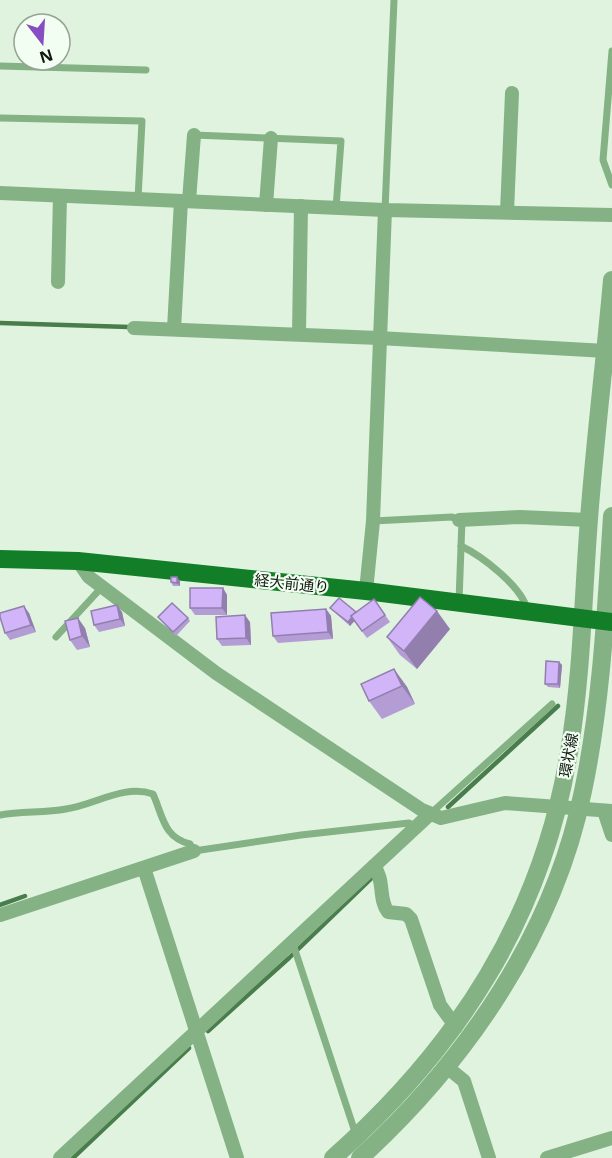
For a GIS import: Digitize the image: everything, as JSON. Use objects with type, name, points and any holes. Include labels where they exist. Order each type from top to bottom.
[{"type":"main road","name":"経大前通り","points":[[0,559],[78,561],[366,591],[609,621]]},
{"type":"street","points":[[507,212],[512,93]]},
{"type":"street","points":[[174,329],[185,201],[194,135]]},
{"type":"street","points":[[266,205],[271,138]]},
{"type":"street","points":[[0,193],[385,210],[612,215]]},
{"type":"street","points":[[58,282],[60,196]]},
{"type":"street","points":[[299,334],[301,206]]},
{"type":"street","points":[[366,591],[373,521],[385,210]]},
{"type":"street","name":"環状線","points":[[333,1158],[406,1088],[456,1027],[490,973],[517,920],[538,870],[557,807],[570,743],[584,618],[589,520],[612,280]]},
{"type":"street","points":[[134,328],[299,334],[606,351]]},
{"type":"street","name":"環状線","points":[[360,1158],[448,1068],[503,987],[524,949],[557,877],[579,808],[596,718],[609,621],[612,516]]},
{"type":"street","points":[[460,520],[520,517],[589,520]]},
{"type":"street","points":[[78,561],[83,572],[216,673],[430,814],[452,818],[505,803],[608,811],[612,835]]},
{"type":"street","points":[[60,1158],[430,814]]},
{"type":"street","points":[[0,915],[194,851]]},
{"type":"street","points":[[374,866],[381,875],[384,908],[388,912],[406,914],[411,919],[440,1005],[456,1027]]},
{"type":"street","points":[[144,868],[237,1158]]},
{"type":"street","points":[[448,1068],[464,1081],[489,1158]]},
{"type":"street","points":[[547,1158],[612,1138]]},
{"type":"lane","points":[[385,210],[394,0]]},
{"type":"lane","points":[[612,51],[603,160],[612,184]]},
{"type":"lane","points":[[0,66],[146,70]]},
{"type":"lane","points":[[0,118],[142,121],[138,199]]},
{"type":"lane","points":[[194,135],[340,141],[336,208]]},
{"type":"lane","points":[[373,521],[452,517],[460,520],[459,603]]},
{"type":"lane","points":[[461,546],[472,551],[514,587],[524,600],[527,611]]},
{"type":"lane","points":[[56,637],[102,587]]},
{"type":"lane","points":[[430,814],[552,704]]},
{"type":"lane","points":[[0,815],[71,809],[114,795],[143,791],[153,794],[167,831],[174,838],[190,844],[194,851],[301,835],[409,823],[415,827]]},
{"type":"lane","points":[[292,941],[357,1137]]},
{"type":"building","points":[[171,577],[177,577],[177,583],[171,582]]},
{"type":"building","points":[[190,588],[223,588],[222,608],[190,608]]},
{"type":"building","points":[[420,597],[437,611],[404,651],[387,637]]},
{"type":"building","points":[[339,598],[356,612],[348,622],[330,608]]},
{"type":"building","points":[[374,599],[385,615],[362,631],[351,616]]},
{"type":"building","points":[[172,603],[188,618],[173,632],[158,617]]},
{"type":"building","points":[[117,605],[120,619],[94,625],[91,611]]},
{"type":"building","points":[[24,606],[31,625],[5,633],[0,613]]},
{"type":"building","points":[[326,609],[328,632],[273,636],[271,613]]},
{"type":"building","points":[[245,615],[246,638],[217,639],[216,617]]},
{"type":"building","points":[[78,618],[82,636],[70,640],[65,621]]},
{"type":"building","points":[[546,661],[559,662],[558,684],[545,684]]},
{"type":"building","points":[[394,669],[402,686],[369,701],[361,684]]},
{"type":"waterway","points":[[0,323],[129,327]]},
{"type":"waterway","points":[[448,807],[558,706]]},
{"type":"waterway","points":[[208,1031],[289,958],[376,874]]},
{"type":"waterway","points":[[0,905],[25,896]]},
{"type":"waterway","points":[[73,1158],[189,1048]]}]
